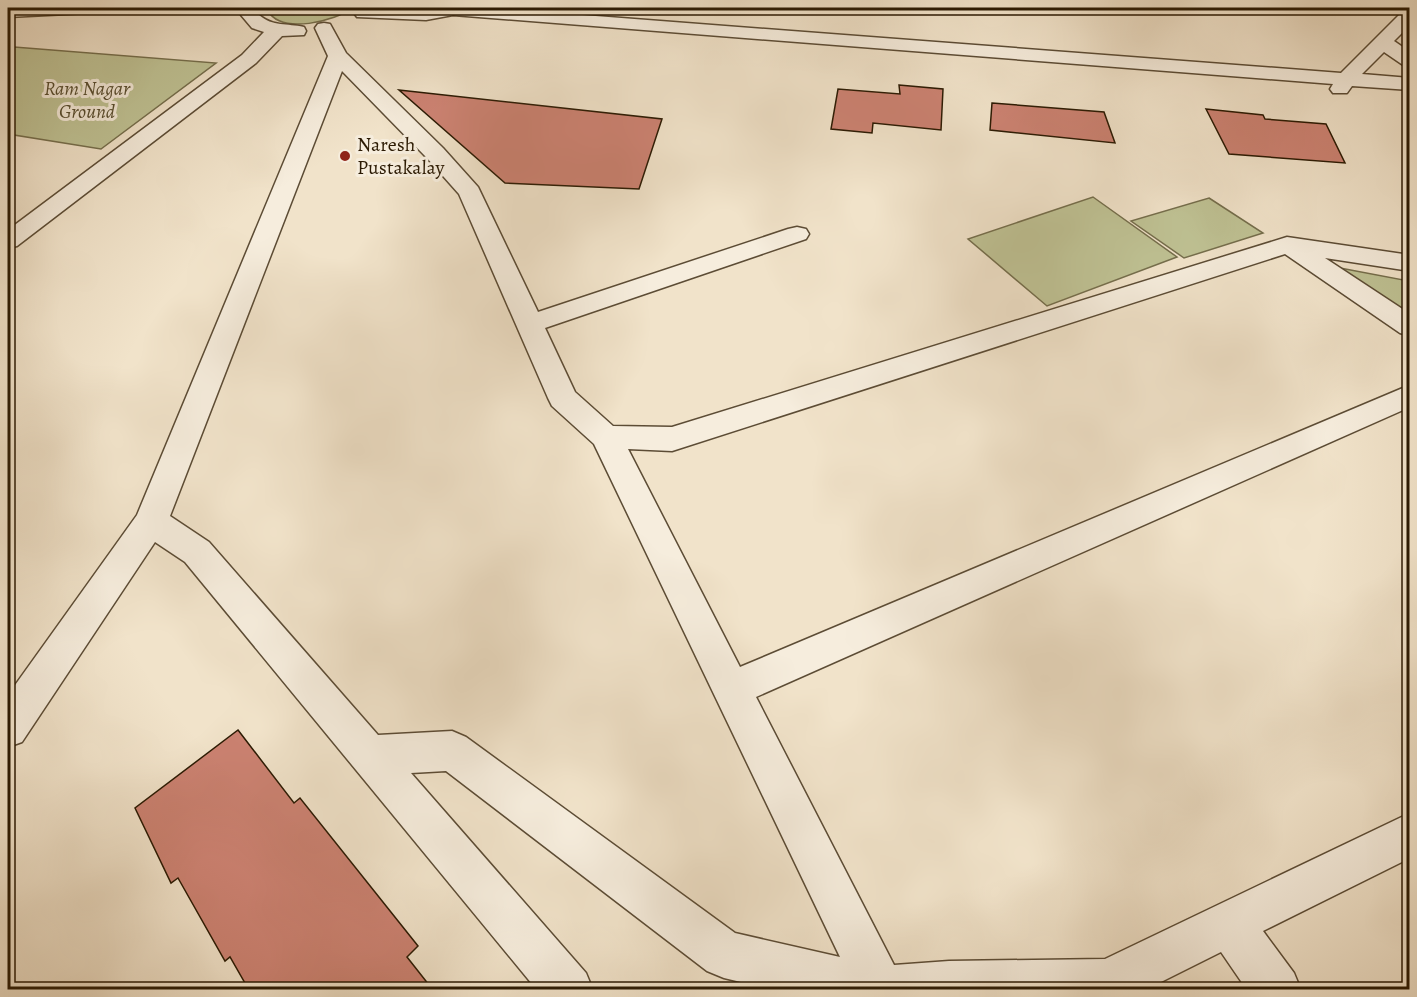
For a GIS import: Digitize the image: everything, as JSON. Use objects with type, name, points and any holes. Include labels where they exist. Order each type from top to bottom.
[{"type":"street","points":[[8,12],[187,8]]},
{"type":"street","points":[[235,8],[252,8],[250,15],[254,21],[277,30],[337,32],[435,153],[470,192],[563,398],[606,437],[879,990]]},
{"type":"street","points":[[8,728],[151,520],[337,32],[366,10],[426,15],[442,21],[1343,84],[1410,84]]},
{"type":"street","points":[[1343,84],[1410,14]]},
{"type":"street","points":[[8,240],[249,59],[277,30]]},
{"type":"street","points":[[1382,42],[1410,61]]},
{"type":"street","points":[[1343,84],[1410,94]]},
{"type":"street","points":[[530,324],[797,234]]},
{"type":"street","points":[[606,437],[672,440],[1287,245],[1410,262]]},
{"type":"street","points":[[1287,245],[1410,327]]},
{"type":"street","points":[[731,689],[1410,395]]},
{"type":"street","points":[[151,520],[197,552],[569,990]]},
{"type":"street","points":[[370,755],[452,751],[724,954],[879,990]]},
{"type":"street","points":[[890,990],[949,985],[1107,983],[1409,835]]},
{"type":"street","points":[[1229,924],[1277,990]]},
{"type":"green space","points":[[269,8],[353,8],[322,21],[296,24],[275,18],[268,11]]},
{"type":"green space","name":"Ram Nagar Ground","points":[[14,47],[216,63],[101,149],[8,134],[8,53]]},
{"type":"green space","points":[[1093,197],[1177,257],[1047,306],[968,239]]},
{"type":"green space","points":[[1209,198],[1263,233],[1184,258],[1131,221]]},
{"type":"green space","points":[[1340,268],[1409,281],[1409,320]]},
{"type":"building","points":[[899,85],[943,89],[941,130],[873,123],[872,133],[831,129],[838,89],[900,94]]},
{"type":"building","points":[[399,90],[662,119],[639,189],[505,183]]},
{"type":"building","points":[[992,103],[1104,112],[1115,143],[990,130]]},
{"type":"building","points":[[1206,109],[1263,115],[1265,119],[1326,124],[1345,163],[1229,154]]},
{"type":"building","points":[[238,730],[294,803],[300,798],[418,946],[407,957],[433,990],[249,990],[230,957],[225,961],[178,878],[171,883],[135,808]]},
{"type":"place","name":"Naresh Pustakalay","points":[[345,156]]}]
